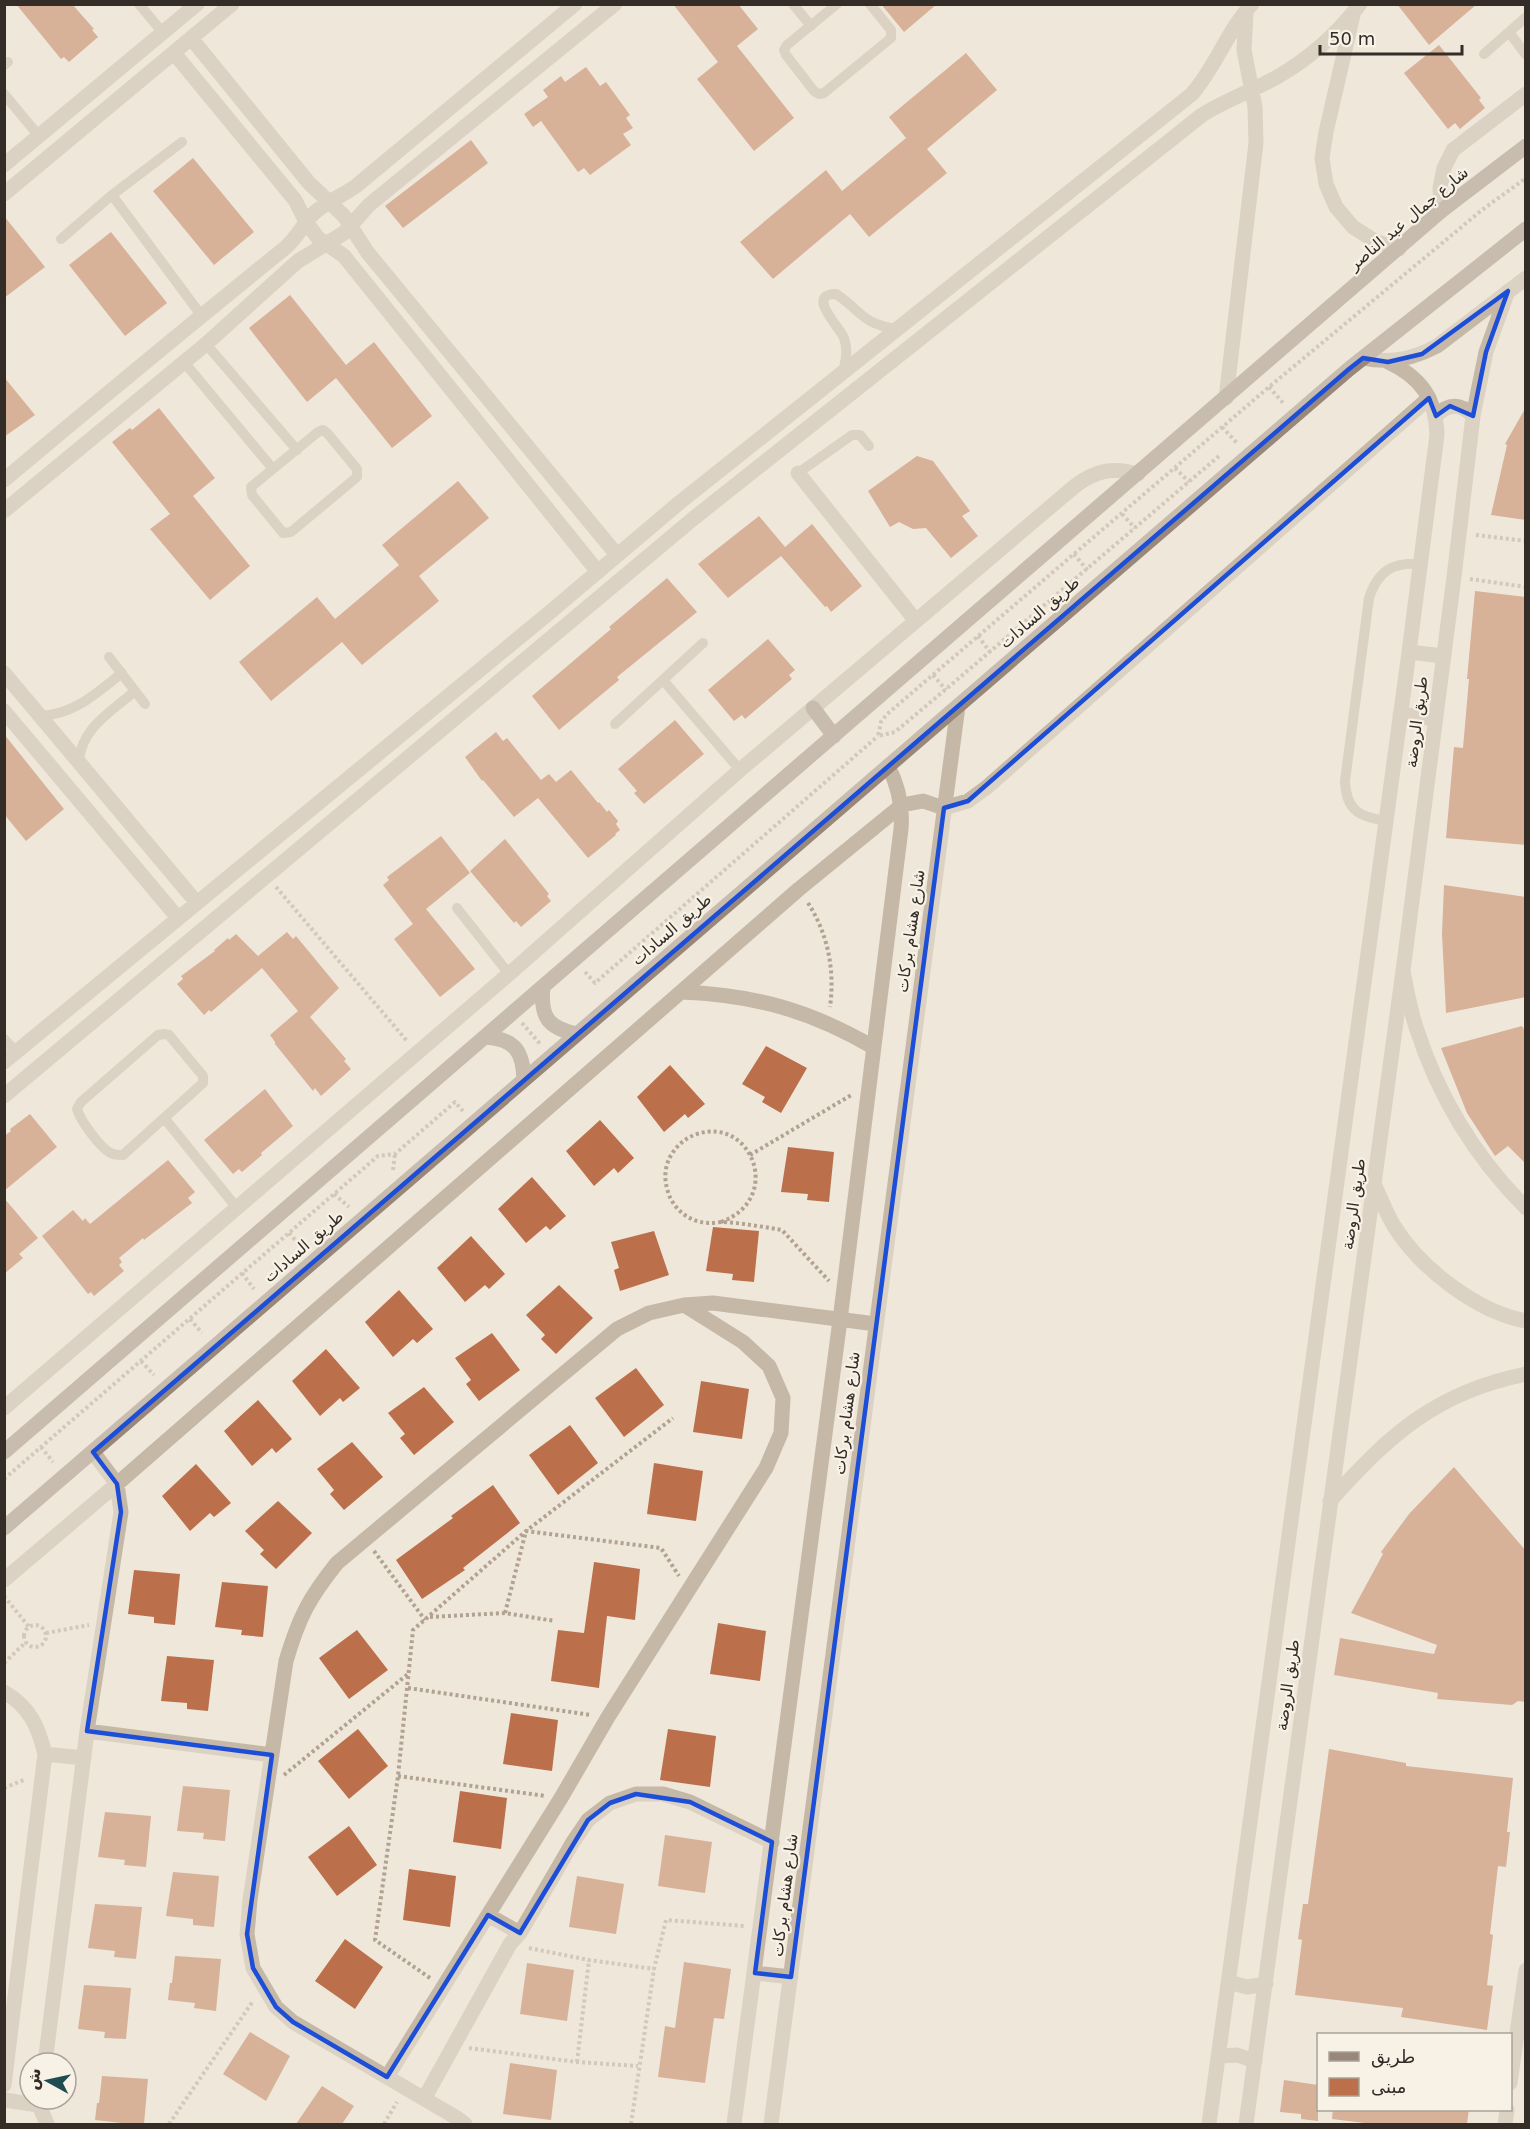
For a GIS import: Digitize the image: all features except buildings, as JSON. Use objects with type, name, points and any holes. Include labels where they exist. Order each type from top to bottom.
[{"type":"main road","name":"شارع جمال عبد الناصر","points":[[1256,372],[1441,211],[1526,146]]},
{"type":"main road","points":[[1362,358],[1526,229]]},
{"type":"main road","name":"طريق السادات","points":[[4,1528],[1362,358]]},
{"type":"main road","points":[[4,1452],[1256,372]]},
{"type":"main road","points":[[813,708],[834,736]]},
{"type":"main road","points":[[543,987],[541,1004],[547,1020],[560,1030],[577,1034]]},
{"type":"main road","points":[[485,1037],[502,1039],[516,1048],[524,1063],[524,1080]]},
{"type":"street","points":[[4,165],[197,4]]},
{"type":"street","points":[[4,194],[232,4]]},
{"type":"street","points":[[4,480],[288,245],[306,222],[329,201],[356,186],[576,4]]},
{"type":"street","points":[[4,511],[206,344],[298,261],[344,233],[369,205],[615,4]]},
{"type":"street","points":[[1226,398],[1256,143],[1253,89],[1244,50],[1244,30],[1249,6]]},
{"type":"street","points":[[10,1057],[549,613],[679,503],[1192,94],[1213,67],[1232,30],[1249,6]]},
{"type":"street","points":[[4,1096],[694,518],[1202,115],[1299,63],[1339,29],[1357,7]]},
{"type":"street","points":[[1357,7],[1326,132],[1322,158],[1326,184],[1336,207],[1353,227],[1375,241],[1399,249]]},
{"type":"street","points":[[191,38],[309,183],[351,225],[368,254],[617,555]]},
{"type":"street","points":[[174,53],[295,200],[306,222],[318,238],[344,256],[598,572]]},
{"type":"street","points":[[1441,211],[1440,188],[1444,168],[1454,150],[1526,94]]},
{"type":"street","points":[[1362,358],[1388,362],[1414,357],[1437,345],[1526,278]]},
{"type":"street","name":"طريق الروضة","points":[[1246,2124],[1374,1184],[1473,416],[1486,352],[1508,291]]},
{"type":"street","name":"طريق الروضة","points":[[1209,2124],[1437,435],[1436,416],[1429,398],[1418,381],[1403,369],[1388,362]]},
{"type":"street","points":[[4,1580],[799,889],[902,805],[923,801],[944,808],[968,801],[987,787],[1429,398]]},
{"type":"street","points":[[1436,416],[1450,406],[1459,405],[1473,416]]},
{"type":"street","points":[[4,1408],[509,974],[740,770],[1089,476],[1105,470],[1122,470],[1138,474]]},
{"type":"street","points":[[798,472],[916,621]]},
{"type":"street","points":[[679,503],[694,518]]},
{"type":"street","points":[[549,613],[562,630]]},
{"type":"street","points":[[1409,652],[1443,656]]},
{"type":"street","points":[[4,674],[197,903]]},
{"type":"street","name":"شارع هشام بركات","points":[[771,2124],[958,706]]},
{"type":"street","points":[[4,711],[178,918]]},
{"type":"street","points":[[1400,714],[1435,719]]},
{"type":"street","name":"شارع هشام بركات","points":[[734,2124],[843,1298],[901,829],[902,805],[888,766]]},
{"type":"street","points":[[254,856],[268,876]]},
{"type":"street","points":[[120,966],[136,986]]},
{"type":"street","points":[[1402,971],[1415,1025],[1436,1081],[1464,1134],[1500,1182],[1526,1208]]},
{"type":"street","points":[[681,992],[756,999],[792,1009],[828,1022],[873,1047]]},
{"type":"street","points":[[1374,1184],[1394,1226],[1417,1254],[1444,1280],[1474,1301],[1507,1318],[1526,1321]]},
{"type":"street","points":[[465,2124],[293,2022],[276,2007],[254,1968],[247,1934],[286,1661],[297,1625],[314,1592],[331,1570],[617,1329],[649,1313],[684,1305],[713,1303],[876,1324]]},
{"type":"street","points":[[387,2077],[561,1798],[608,1718],[766,1468],[781,1433],[783,1398],[769,1366],[743,1342],[684,1305]]},
{"type":"street","points":[[1330,1501],[1385,1443],[1419,1417],[1466,1392],[1496,1380],[1526,1374]]},
{"type":"street","points":[[47,2051],[87,1731],[121,1512],[117,1484],[93,1452]]},
{"type":"street","points":[[4,1692],[26,1709],[39,1730],[45,1754],[10,1989],[4,2085]]},
{"type":"street","points":[[87,1731],[272,1755]]},
{"type":"street","points":[[45,1754],[84,1758]]},
{"type":"street","points":[[424,2099],[515,1939],[583,1827],[588,1820],[610,1803],[636,1794],[663,1794],[690,1802],[772,1842]]},
{"type":"street","points":[[488,1915],[515,1939]]},
{"type":"street","points":[[1512,2072],[1523,2009],[1526,1970]]},
{"type":"street","points":[[755,1973],[791,1977]]},
{"type":"street","points":[[1229,1982],[1247,1987],[1266,1984]]},
{"type":"street","points":[[1218,2056],[1237,2055],[1255,2061]]},
{"type":"lane","points":[[139,4],[163,33]]},
{"type":"lane","points":[[793,4],[811,26]]},
{"type":"lane","points":[[831,6],[787,45],[784,53],[814,91],[822,94],[891,38],[891,30],[870,4]]},
{"type":"lane","points":[[1484,54],[1526,17]]},
{"type":"lane","points":[[1509,32],[1526,55]]},
{"type":"lane","points":[[4,94],[39,136]]},
{"type":"lane","points":[[61,239],[112,195],[182,142]]},
{"type":"lane","points":[[112,195],[201,315]]},
{"type":"lane","points":[[843,372],[846,361],[845,340],[823,308],[825,297],[836,294],[867,320],[876,325],[897,329]]},
{"type":"lane","points":[[206,344],[297,450]]},
{"type":"lane","points":[[184,362],[273,469]]},
{"type":"lane","points":[[318,432],[326,432],[357,469],[357,477],[286,534],[250,490],[297,450],[318,432]]},
{"type":"lane","points":[[798,472],[852,435],[860,435],[869,446]]},
{"type":"lane","points":[[1386,821],[1365,818],[1349,803],[1345,792],[1369,598],[1373,585],[1382,574],[1407,563],[1420,564]]},
{"type":"lane","points":[[615,724],[703,643]]},
{"type":"lane","points":[[110,657],[145,704]]},
{"type":"lane","points":[[40,716],[60,713],[79,705],[122,673]]},
{"type":"lane","points":[[663,680],[740,770]]},
{"type":"lane","points":[[79,762],[87,734],[135,691]]},
{"type":"lane","points":[[457,908],[509,974]]},
{"type":"lane","points":[[164,1034],[169,1035],[203,1076],[200,1088],[165,1119],[123,1155],[115,1155],[106,1151],[79,1116],[77,1109],[81,1102],[149,1042],[158,1035],[164,1034]]},
{"type":"lane","points":[[4,1039],[10,1057]]},
{"type":"lane","points":[[165,1119],[237,1208]]},
{"type":"path","points":[[933,676],[1269,387],[1473,217],[1526,178]]},
{"type":"path","points":[[1256,372],[1294,416]]},
{"type":"path","points":[[1209,413],[1249,455]]},
{"type":"path","points":[[1161,454],[1202,495]]},
{"type":"path","points":[[1108,500],[1148,542]]},
{"type":"path","points":[[1459,533],[1526,541]]},
{"type":"path","points":[[1062,540],[1099,584]]},
{"type":"path","points":[[1454,577],[1526,587]]},
{"type":"path","points":[[967,621],[1002,667]]},
{"type":"path","points":[[921,661],[958,706]]},
{"type":"path","points":[[575,960],[595,982],[878,736]]},
{"type":"path","points":[[268,876],[417,1053]]},
{"type":"path","points":[[799,889],[818,918],[830,952],[833,987],[828,1022]]},
{"type":"path","points":[[513,1013],[551,1057]]},
{"type":"path","points":[[750,1155],[870,1084]]},
{"type":"path","points":[[4,1479],[378,1156],[395,1154],[455,1102],[474,1123]]},
{"type":"path","points":[[721,1222],[740,1212],[752,1195],[756,1175],[750,1155],[735,1138],[714,1132],[702,1132],[682,1142],[669,1159],[665,1181],[672,1202],[689,1218],[699,1222],[721,1222],[782,1230],[843,1298]]},
{"type":"path","points":[[334,1194],[349,1208]]},
{"type":"path","points":[[289,1233],[302,1248]]},
{"type":"path","points":[[242,1273],[254,1289]]},
{"type":"path","points":[[190,1319],[202,1333]]},
{"type":"path","points":[[141,1361],[154,1375]]},
{"type":"path","points":[[443,1987],[375,1940],[398,1776],[413,1630],[526,1531],[673,1418]]},
{"type":"path","points":[[41,1447],[53,1462]]},
{"type":"path","points":[[526,1531],[661,1548],[689,1592]]},
{"type":"path","points":[[505,1613],[526,1531]]},
{"type":"path","points":[[366,1539],[427,1618]]},
{"type":"path","points":[[4,1596],[29,1627]]},
{"type":"path","points":[[427,1618],[505,1613],[555,1621]]},
{"type":"path","points":[[46,1633],[105,1622]]},
{"type":"path","points":[[26,1642],[25,1631],[29,1627],[39,1626],[46,1633]]},
{"type":"path","points":[[26,1642],[35,1647],[40,1646],[46,1638],[46,1633]]},
{"type":"path","points":[[4,1663],[26,1642]]},
{"type":"path","points":[[268,1789],[408,1674]]},
{"type":"path","points":[[408,1688],[608,1718]]},
{"type":"path","points":[[398,1776],[561,1798]]},
{"type":"path","points":[[631,2124],[654,1969],[666,1920],[760,1927]]},
{"type":"path","points":[[515,1939],[589,1960],[654,1969]]},
{"type":"path","points":[[577,2062],[589,1960]]},
{"type":"path","points":[[169,2124],[264,1985]]},
{"type":"path","points":[[454,2047],[577,2062],[638,2066]]},
{"type":"path","points":[[384,2124],[406,2088]]},
{"type":"highlighted area","points":[[1508,291],[1486,352],[1473,416],[1450,406],[1436,416],[1429,398],[968,801],[944,808],[791,1977],[755,1973],[772,1842],[690,1802],[636,1794],[610,1803],[588,1820],[520,1933],[488,1915],[387,2077],[293,2022],[276,2007],[253,1968],[247,1934],[272,1755],[87,1731],[121,1512],[117,1484],[93,1452],[1349,369],[1363,358],[1388,362],[1422,354]]}]
